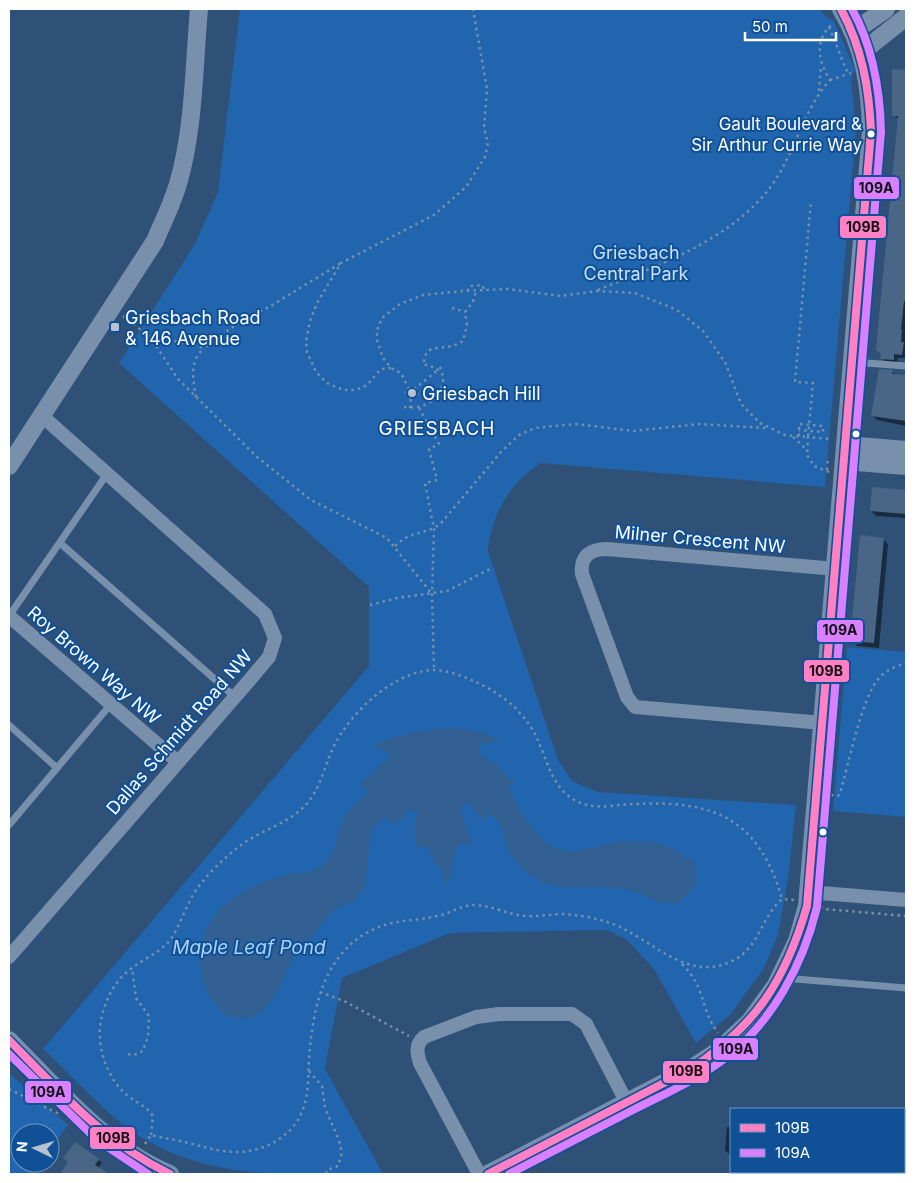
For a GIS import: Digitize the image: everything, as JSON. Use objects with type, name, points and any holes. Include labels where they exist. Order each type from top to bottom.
[{"type":"street","points":[[9,466],[155,241],[178,184],[188,135],[199,9]]},
{"type":"street","points":[[488,1174],[689,1070],[725,1044],[750,1021],[782,974],[805,920],[803,896],[818,794],[871,130],[869,91],[862,52],[841,9]]},
{"type":"street","points":[[853,32],[886,9]]},
{"type":"street","points":[[862,52],[906,17]]},
{"type":"street","name":"Dallas Schmidt Road NW","points":[[9,957],[235,697],[269,656],[273,646],[273,630],[265,614],[41,415]]},
{"type":"street","points":[[845,453],[906,450]]},
{"type":"street","points":[[845,453],[906,466]]},
{"type":"street","name":"Milner Crescent NW","points":[[823,723],[634,707],[627,698],[581,567],[582,561],[592,551],[607,549],[836,569]]},
{"type":"street","name":"Roy Brown Way NW","points":[[9,616],[178,762]]},
{"type":"street","points":[[803,896],[906,900]]},
{"type":"street","points":[[478,1174],[420,1063],[417,1052],[419,1042],[434,1032],[476,1017],[499,1014],[572,1014],[579,1017],[586,1024],[627,1103]]},
{"type":"street","points":[[9,1040],[103,1132],[147,1170],[170,1174]]},
{"type":"lane","points":[[853,362],[906,366]]},
{"type":"lane","points":[[9,616],[107,474]]},
{"type":"lane","points":[[60,543],[235,697]]},
{"type":"lane","points":[[9,825],[111,704]]},
{"type":"lane","points":[[9,725],[57,768]]},
{"type":"lane","points":[[782,974],[795,979],[906,988]]},
{"type":"path","points":[[196,397],[193,378],[194,363],[200,352],[242,320],[269,307],[341,262],[434,215],[466,187],[485,157],[488,143],[484,128],[487,89],[473,9]]},
{"type":"path","points":[[819,93],[822,65],[820,49],[822,36],[830,27]]},
{"type":"path","points":[[822,65],[830,80]]},
{"type":"path","points":[[594,292],[689,250],[744,215],[764,195],[776,179],[811,103],[830,80],[848,74]]},
{"type":"path","points":[[395,546],[409,535],[434,529],[450,514],[490,462],[511,441],[535,428],[576,424],[633,431],[699,424],[767,428],[792,436],[808,437],[813,384],[795,382],[811,200]]},
{"type":"path","points":[[341,262],[312,312],[306,341],[311,363],[323,380],[341,390],[348,391],[367,385],[382,368],[391,368]]},
{"type":"path","points":[[467,291],[470,286],[477,284],[483,286],[485,291]]},
{"type":"path","points":[[411,398],[407,394],[409,389],[401,373],[391,368],[381,355],[377,340],[378,326],[385,313],[400,304],[423,295],[467,291],[508,289],[560,296],[594,292],[622,292],[647,297],[668,305],[703,331],[720,352],[732,376],[741,404],[767,428]]},
{"type":"path","points":[[404,407],[419,408],[437,396],[443,381],[443,375],[438,369],[423,364],[426,354],[433,348],[453,346],[462,341],[467,328],[465,312],[473,302],[476,291]]},
{"type":"path","points":[[111,308],[141,328],[155,343],[178,379],[256,458],[299,492],[328,509],[382,533],[395,546],[432,594]]},
{"type":"path","points":[[452,308],[465,312]]},
{"type":"path","points":[[155,343],[177,341],[197,348],[207,347]]},
{"type":"path","points":[[409,389],[414,389],[443,366]]},
{"type":"path","points":[[414,389],[416,394]]},
{"type":"path","points":[[410,408],[411,398],[416,394],[442,396]]},
{"type":"path","points":[[419,408],[439,444],[429,449],[437,480],[425,483],[434,529],[432,594],[434,670]]},
{"type":"path","points":[[798,436],[799,424],[823,426],[823,432],[799,430]]},
{"type":"path","points":[[817,438],[818,432]]},
{"type":"path","points":[[792,436],[807,450]]},
{"type":"path","points":[[370,605],[397,598],[432,594],[454,589],[492,568]]},
{"type":"path","points":[[818,794],[838,796],[872,690],[880,676],[906,663]]},
{"type":"path","points":[[142,1149],[151,1135],[153,1116],[146,1108],[119,1088],[101,1051],[100,1030],[107,1001],[114,988],[132,968],[158,951],[170,939],[193,896],[208,875],[252,837],[293,816],[310,800],[320,783],[334,746],[344,728],[360,708],[404,679],[434,670],[469,678],[491,689],[513,706],[532,729],[552,778],[561,789],[576,801],[595,806],[652,804],[703,808],[731,820],[753,838],[762,850],[772,866],[782,899]]},
{"type":"path","points":[[681,963],[702,967],[732,961],[752,946],[762,930],[767,915],[782,899],[803,896]]},
{"type":"path","points":[[151,1135],[230,1152],[249,1151],[268,1145],[288,1133],[300,1116],[305,1102],[313,1023],[320,992],[331,967],[342,952],[371,930],[403,920],[440,916],[467,906],[484,906],[525,916],[563,914],[605,921],[640,936],[681,963],[698,984],[709,1021],[725,1044]]},
{"type":"path","points":[[825,909],[906,916]]},
{"type":"path","points":[[128,1054],[134,1055],[143,1051],[148,1036],[149,1016],[136,998],[132,968]]},
{"type":"path","points":[[320,992],[344,1001],[419,1042]]},
{"type":"path","points":[[308,1070],[322,1086],[325,1108],[340,1146],[338,1166],[328,1170],[326,1174]]},
{"type":"path","points":[[9,1089],[44,1105],[64,1118]]},
{"type":"green space","name":"Griesbach Central Park","points":[[240,9],[820,9],[826,17],[834,21],[855,70],[851,80],[856,129],[825,487],[541,463],[520,479],[504,500],[493,525],[488,551],[558,760],[572,781],[598,792],[796,805],[788,879],[778,935],[764,968],[730,1015],[696,1043],[654,969],[626,939],[606,930],[450,933],[342,978],[325,1069],[383,1174],[317,1175],[253,1172],[222,1168],[192,1160],[162,1148],[133,1132],[98,1102],[43,1049],[369,666],[369,587],[119,363],[195,244],[218,192]]},
{"type":"green space","points":[[847,647],[906,652],[906,817],[833,811]]},
{"type":"green space","points":[[9,1073],[68,1125],[60,1136],[60,1123],[10,1123],[10,1173],[33,1173],[9,1174]]},
{"type":"water","name":"Maple Leaf Pond","points":[[455,728],[483,733],[499,740],[480,745],[479,754],[496,764],[515,783],[508,785],[525,818],[539,836],[553,846],[565,851],[622,841],[640,841],[667,846],[693,860],[697,874],[691,890],[676,904],[661,902],[611,887],[564,887],[542,882],[519,865],[509,851],[497,820],[487,814],[485,820],[476,813],[470,804],[461,804],[461,808],[473,846],[467,843],[457,846],[450,877],[443,886],[444,874],[434,862],[428,847],[416,847],[414,828],[417,812],[409,810],[403,819],[393,825],[384,817],[372,829],[364,891],[358,893],[356,900],[332,912],[298,951],[272,1001],[266,1008],[251,1017],[240,1019],[222,1012],[207,992],[200,965],[204,938],[209,925],[217,913],[232,899],[251,888],[283,875],[312,871],[326,861],[333,850],[346,815],[369,791],[360,783],[389,760],[390,754],[373,745],[414,732]]},
{"type":"building","points":[[892,69],[906,70],[906,301],[904,301],[901,330],[901,342],[904,342],[902,355],[894,354],[894,360],[880,359],[881,354],[876,350],[898,116],[892,116]]},
{"type":"building","points":[[879,369],[893,370],[892,374],[906,375],[906,421],[871,416]]},
{"type":"building","points":[[872,487],[906,490],[906,514],[870,511]]},
{"type":"building","points":[[860,535],[884,538],[874,643],[850,641]]},
{"type":"building","points":[[75,1142],[99,1159],[95,1165],[109,1174],[60,1174],[68,1162],[63,1158]]},
{"type":"transit line","name":"109B","points":[[488,1174],[689,1070],[712,1054],[750,1019],[777,980],[789,958],[807,906],[871,131],[863,68],[854,38],[841,9]]},
{"type":"transit line","name":"109A","points":[[509,1174],[678,1087],[724,1059],[741,1045],[771,1010],[794,971],[811,929],[817,907],[881,132],[874,68],[865,38],[852,9]]},
{"type":"transit line","name":"109B","points":[[9,1040],[65,1097],[104,1131],[124,1147],[170,1174]]},
{"type":"transit line","name":"109A","points":[[9,1054],[97,1140],[148,1174]]},
{"type":"place","name":"Gault Boulevard & Sir Arthur Currie Way","points":[[871,134]]},
{"type":"place","name":"Griesbach Road & 146 Avenue","points":[[115,327]]},
{"type":"place","name":"Griesbach Hill","points":[[412,393]]},
{"type":"district","name":"GRIESBACH","points":[[437,428]]}]
